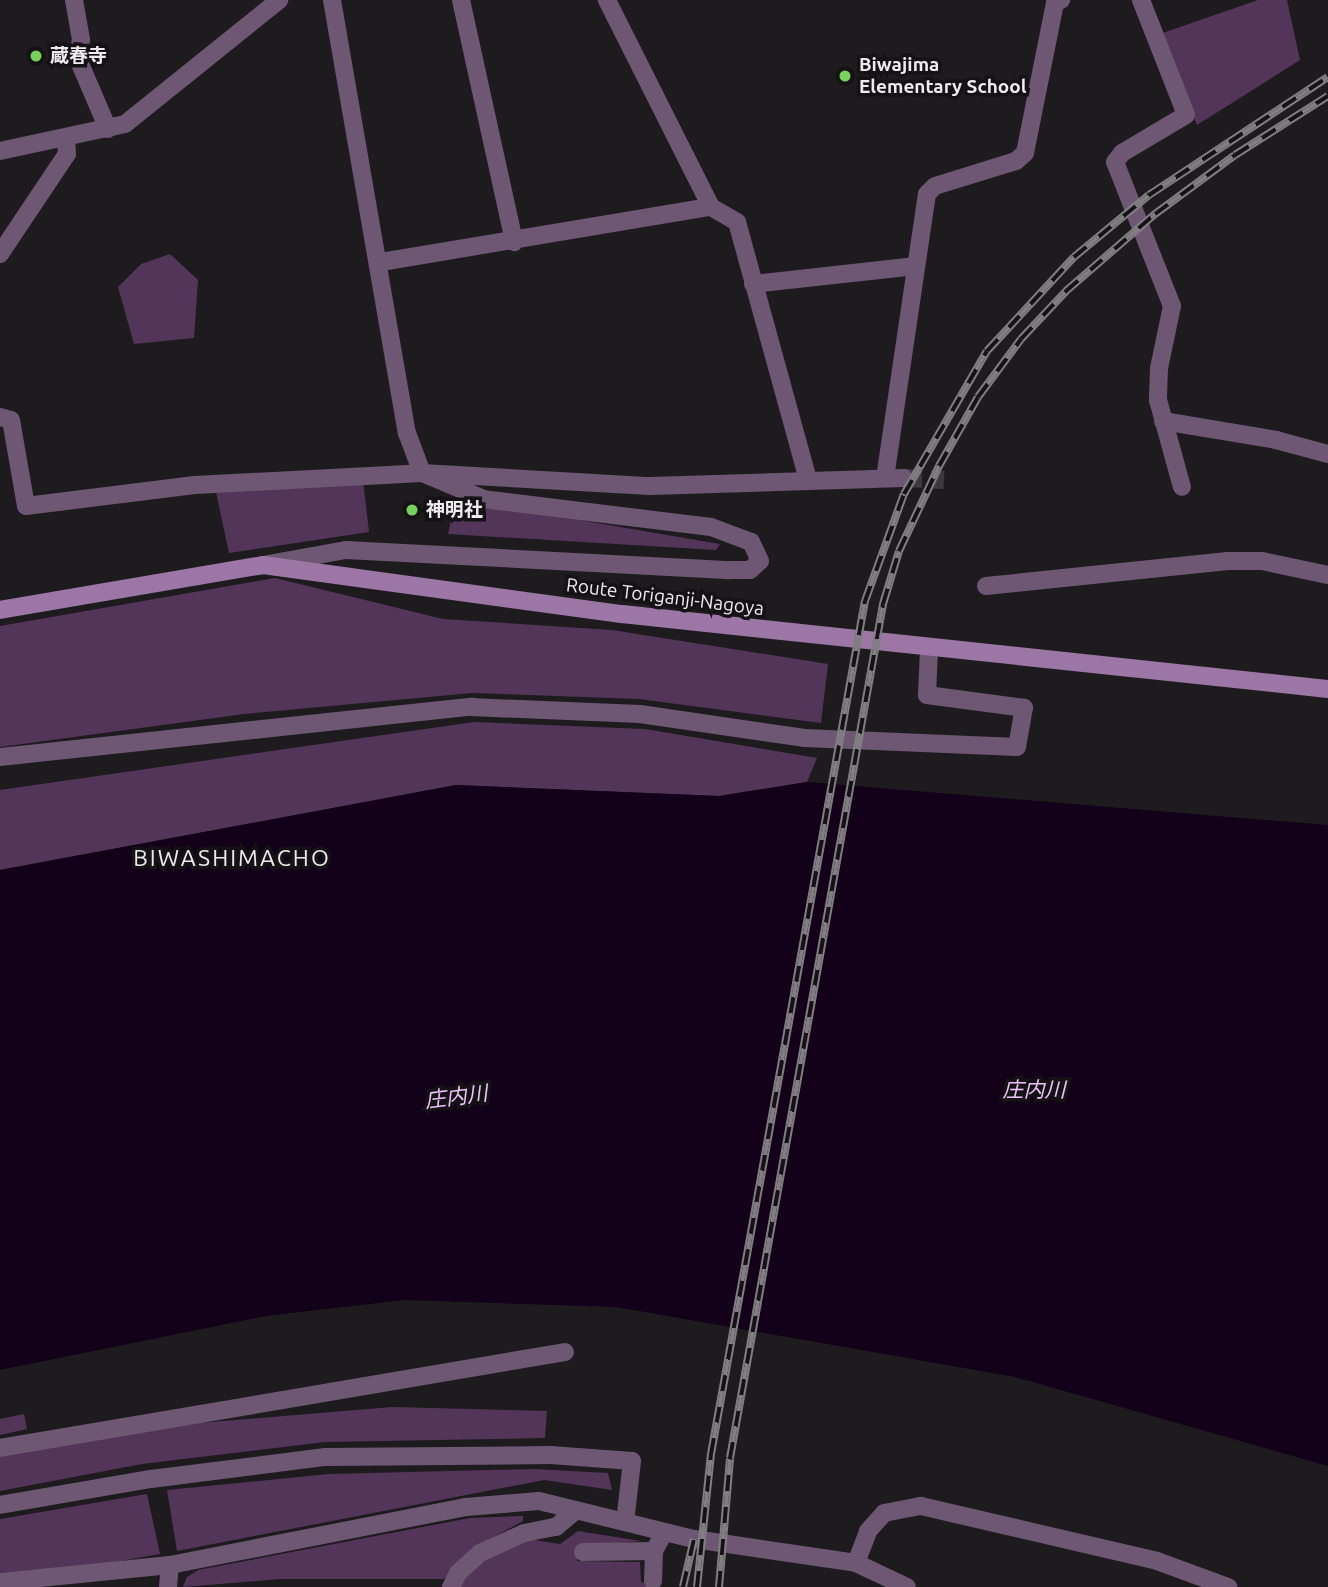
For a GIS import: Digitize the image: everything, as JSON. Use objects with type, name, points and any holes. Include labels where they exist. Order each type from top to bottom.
[{"type":"main road","name":"Route Toriganji-Nagoya","points":[[0,610],[263,565],[622,614],[929,650],[1193,672],[1328,689]]},
{"type":"street","points":[[74,0],[81,39],[78,59],[108,129]]},
{"type":"street","points":[[0,151],[66,140],[125,124],[279,0]]},
{"type":"street","points":[[263,565],[346,550],[730,570],[750,570],[760,561],[751,542],[711,527],[484,499],[422,472],[407,433],[381,262],[332,0]]},
{"type":"street","points":[[461,0],[514,242]]},
{"type":"street","points":[[607,0],[710,207],[737,222],[752,284],[799,432],[808,479]]},
{"type":"street","points":[[885,478],[927,194],[935,186],[1016,161],[1025,153],[1055,3],[1061,0]]},
{"type":"street","points":[[1141,0],[1186,115],[1122,153],[1115,162],[1172,306],[1159,368],[1163,421],[1182,486]]},
{"type":"street","points":[[0,254],[67,154],[66,140]]},
{"type":"street","points":[[381,262],[514,242],[710,207]]},
{"type":"street","points":[[752,284],[916,266]]},
{"type":"street","points":[[0,417],[11,420],[26,506],[195,485],[422,472],[650,486],[733,486],[808,479],[904,478]]},
{"type":"street","points":[[1163,421],[1276,440],[1328,454]]},
{"type":"street","points":[[986,586],[1228,561],[1262,561],[1328,575]]},
{"type":"street","points":[[0,757],[471,707],[640,714],[804,738],[1017,747],[1024,708],[927,695],[929,650]]},
{"type":"street","points":[[0,1448],[565,1352]]},
{"type":"street","points":[[0,1506],[151,1479],[326,1457],[551,1455],[632,1461],[625,1522]]},
{"type":"street","points":[[0,1582],[170,1565],[466,1507],[539,1501],[664,1533],[856,1563],[907,1587]]},
{"type":"street","points":[[856,1563],[868,1531],[884,1513],[921,1506],[1157,1561],[1228,1587]]},
{"type":"street","points":[[451,1587],[458,1573],[480,1553],[524,1533],[556,1527],[576,1510]]},
{"type":"street","points":[[653,1581],[654,1551],[664,1533]]},
{"type":"street","points":[[583,1552],[654,1551]]},
{"type":"street","points":[[168,1587],[170,1565]]},
{"type":"shaded area","points":[[1258,0],[1287,0],[1300,60],[1197,125],[1160,34]]},
{"type":"shaded area","points":[[170,254],[198,280],[194,338],[134,344],[118,287],[141,264]]},
{"type":"shaded area","points":[[363,481],[369,532],[229,553],[216,492]]},
{"type":"shaded area","points":[[456,499],[720,544],[716,550],[448,534]]},
{"type":"shaded area","points":[[275,578],[443,619],[612,630],[828,664],[821,723],[639,699],[472,693],[244,714],[0,747],[0,626]]},
{"type":"shaded area","points":[[474,722],[645,729],[817,758],[807,782],[719,796],[456,785],[0,870],[0,790]]},
{"type":"shaded area","points":[[392,1407],[547,1411],[545,1438],[325,1442],[142,1464],[0,1491],[0,1456],[164,1426]]},
{"type":"shaded area","points":[[24,1414],[27,1429],[0,1435],[0,1419]]},
{"type":"shaded area","points":[[534,1469],[608,1473],[612,1490],[544,1480],[177,1551],[167,1490],[329,1474]]},
{"type":"shaded area","points":[[147,1494],[160,1554],[98,1565],[0,1573],[0,1519]]},
{"type":"shaded area","points":[[523,1516],[523,1521],[477,1546],[444,1579],[281,1579],[183,1587],[187,1577],[198,1570],[470,1518]]},
{"type":"shaded area","points":[[578,1531],[641,1541],[578,1546],[577,1561],[640,1562],[641,1582],[661,1587],[458,1587],[484,1557],[528,1539],[560,1544]]},
{"type":"water","name":"庄内川","points":[[807,782],[1328,825],[1328,1466],[1015,1377],[616,1307],[404,1300],[266,1316],[0,1370],[0,870],[456,785],[719,796]]},
{"type":"tunnel","points":[[904,478],[944,480]]},
{"type":"railway","points":[[697,1587],[711,1454],[865,601],[904,494],[987,351],[1074,257],[1149,195],[1328,77]]},
{"type":"railway","points":[[719,1587],[730,1458],[883,604],[899,551],[939,466],[978,397],[1021,339],[1066,291],[1155,214],[1235,155],[1328,96]]},
{"type":"railway","points":[[683,1587],[694,1539]]},
{"type":"place","name":"蔵春寺","points":[[36,56]]},
{"type":"place","name":"Biwajima Elementary School","points":[[845,76]]},
{"type":"place","name":"神明社","points":[[412,510]]},
{"type":"district","name":"BIWASHIMACHO","points":[[232,858]]}]
